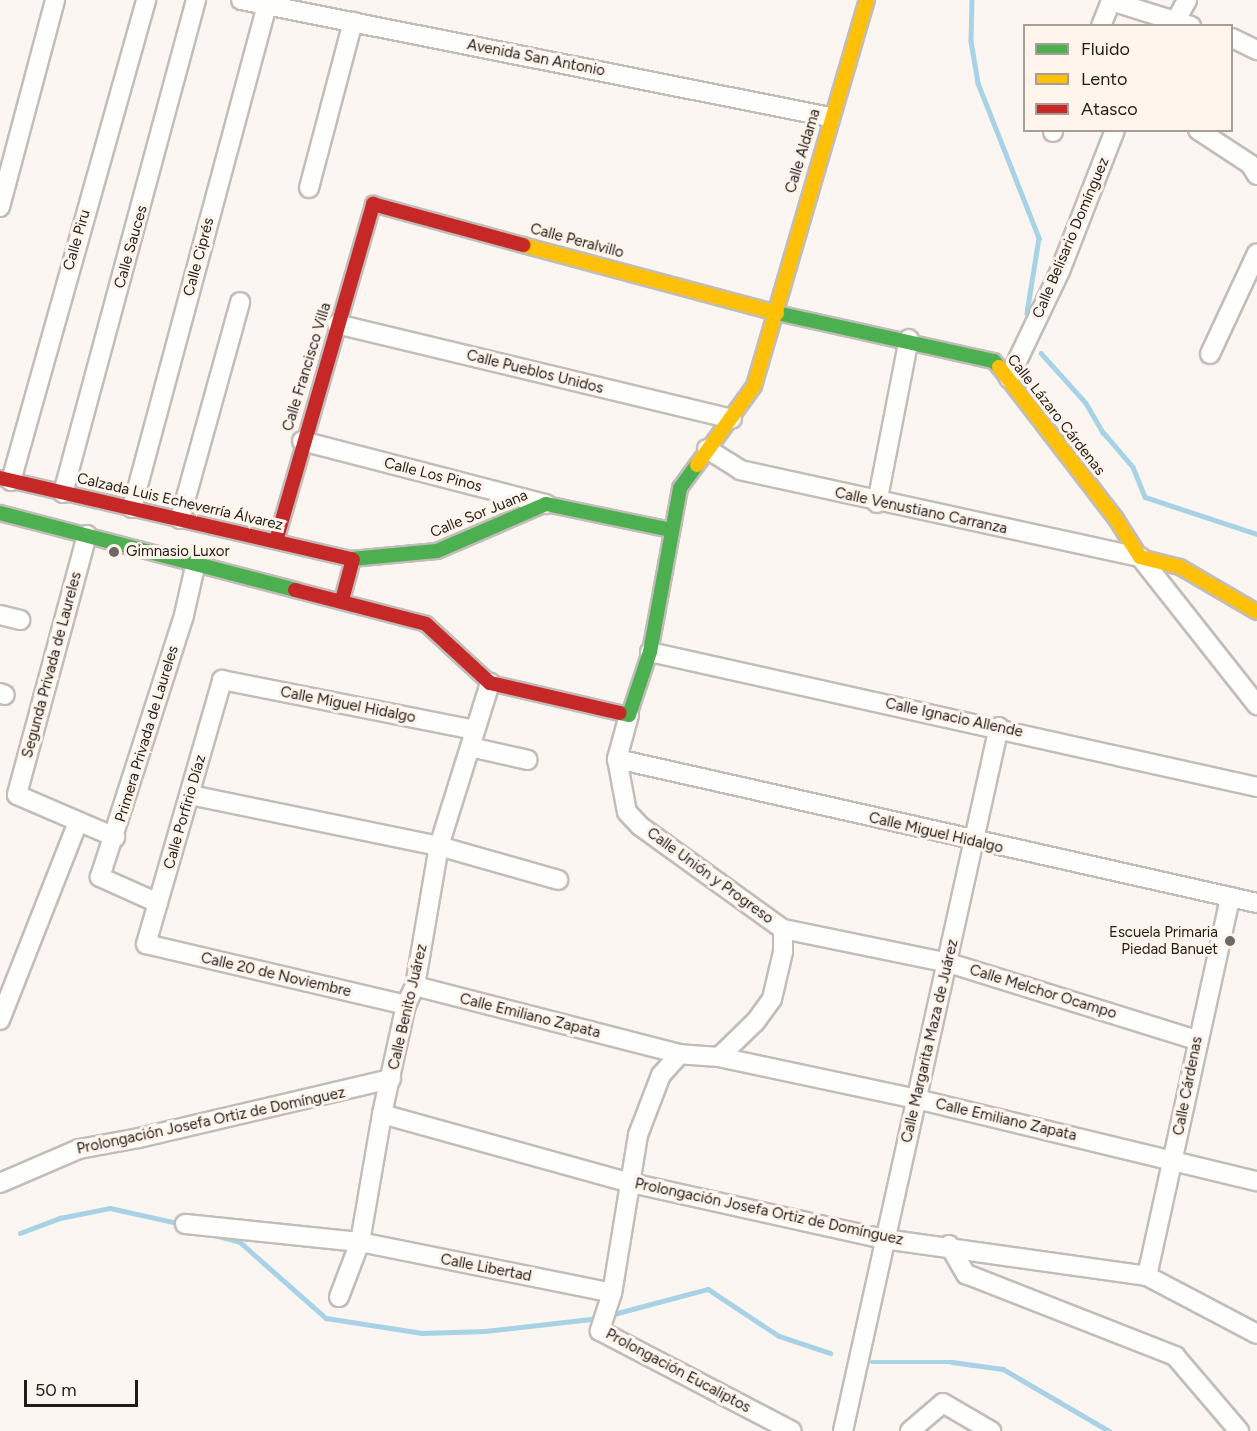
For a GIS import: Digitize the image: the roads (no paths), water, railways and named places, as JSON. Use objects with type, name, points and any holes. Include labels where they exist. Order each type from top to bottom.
[{"type":"street","points":[[0,207],[55,0]]},
{"type":"street","name":"Calle Piru","points":[[6,480],[146,0]]},
{"type":"street","name":"Calle Sauces","points":[[63,493],[196,0]]},
{"type":"street","name":"Avenida San Antonio","points":[[241,0],[267,5],[325,8],[353,22],[830,117]]},
{"type":"street","name":"Calle Aldama","points":[[773,312],[867,0]]},
{"type":"street","points":[[1102,24],[1110,0],[1173,23],[1187,0]]},
{"type":"street","name":"Calle Ciprés","points":[[132,508],[267,5]]},
{"type":"street","points":[[309,188],[353,22]]},
{"type":"street","points":[[1233,38],[1257,50]]},
{"type":"street","name":"Calle Belisario Domínguez","points":[[1009,378],[1060,272],[1115,132]]},
{"type":"street","points":[[1201,132],[1250,164],[1257,175]]},
{"type":"street","name":"Calle Peralvillo","points":[[373,204],[773,312]]},
{"type":"street","name":"Calle Francisco Villa","points":[[276,541],[302,441],[373,204]]},
{"type":"street","points":[[1210,354],[1257,252]]},
{"type":"street","points":[[180,519],[240,302]]},
{"type":"street","name":"Calle Lázaro Cárdenas","points":[[773,312],[909,339],[994,361],[1009,378],[1140,557]]},
{"type":"street","name":"Calle Unión y Progreso","points":[[719,1057],[755,1022],[772,999],[783,952],[783,929],[640,826],[627,812],[617,759],[628,715],[650,652],[669,530],[680,488],[754,386],[767,346],[773,312]]},
{"type":"street","name":"Calle Pueblos Unidos","points":[[337,324],[732,419]]},
{"type":"street","points":[[877,503],[909,339]]},
{"type":"street","name":"Calle Los Pinos","points":[[302,441],[546,504],[669,530]]},
{"type":"street","name":"Calle Venustiano Carranza","points":[[707,449],[740,470],[877,503],[1180,567],[1257,612]]},
{"type":"street","name":"Calzada Luis Echeverría Álvarez","points":[[6,480],[353,559]]},
{"type":"street","name":"Calle Sor Juana","points":[[353,559],[438,551],[546,504]]},
{"type":"street","points":[[0,513],[342,600],[426,624],[490,683],[628,715]]},
{"type":"street","name":"Segunda Privada de Laureles","points":[[78,822],[17,795],[87,535]]},
{"type":"street","points":[[1140,557],[1257,705]]},
{"type":"street","points":[[342,600],[353,559]]},
{"type":"street","name":"Primera Privada de Laureles","points":[[158,903],[100,877],[115,837],[184,615],[196,562]]},
{"type":"street","points":[[0,615],[20,620]]},
{"type":"street","name":"Calle Ignacio Allende","points":[[650,652],[999,727],[1257,787]]},
{"type":"street","name":"Calle Miguel Hidalgo","points":[[222,680],[472,738],[528,760]]},
{"type":"street","name":"Calle Porfirio Díaz","points":[[146,944],[222,680]]},
{"type":"street","name":"Calle Benito Juárez","points":[[339,1297],[360,1242],[382,1114],[406,1005],[415,986],[439,846],[490,683]]},
{"type":"street","name":"Calle Margarita Maza de Juárez","points":[[843,1431],[857,1354],[949,963],[999,727]]},
{"type":"street","name":"Calle Miguel Hidalgo","points":[[617,759],[974,842],[1257,903]]},
{"type":"street","points":[[190,795],[439,846],[558,880]]},
{"type":"street","points":[[0,1020],[78,822],[115,837]]},
{"type":"street","name":"Calle Cárdenas","points":[[1147,1276],[1175,1160],[1196,1040],[1230,897]]},
{"type":"street","name":"Calle Melchor Ocampo","points":[[783,929],[949,963],[1196,1040]]},
{"type":"street","name":"Calle 20 de Noviembre","points":[[146,944],[406,1005]]},
{"type":"street","name":"Calle Emiliano Zapata","points":[[415,986],[680,1054]]},
{"type":"street","points":[[631,1183],[638,1135],[661,1075],[680,1054],[719,1057]]},
{"type":"street","name":"Calle Emiliano Zapata","points":[[719,1057],[917,1099],[1257,1181]]},
{"type":"street","name":"Prolongación Josefa Ortiz de Domínguez","points":[[0,1183],[79,1149],[162,1133],[391,1079]]},
{"type":"street","name":"Prolongación Josefa Ortiz de Domínguez","points":[[382,1114],[631,1183],[884,1239],[949,1245],[1147,1276],[1257,1334]]},
{"type":"street","name":"Prolongación Eucaliptos","points":[[631,1183],[612,1293],[600,1331],[792,1431]]},
{"type":"street","name":"Calle Libertad","points":[[185,1224],[360,1242],[612,1293]]},
{"type":"street","points":[[949,1245],[966,1274],[1175,1356],[1239,1431]]},
{"type":"street","points":[[910,1431],[943,1403],[991,1431]]},
{"type":"waterway","points":[[972,0],[971,41],[978,83],[1039,238],[1027,313]]},
{"type":"waterway","points":[[1041,353],[1086,403],[1103,432],[1133,467],[1145,497],[1257,534]]},
{"type":"waterway","points":[[20,1233],[60,1218],[110,1208],[182,1224]]},
{"type":"waterway","points":[[219,1236],[240,1242],[326,1318],[422,1333],[485,1331],[599,1318]]},
{"type":"waterway","points":[[610,1315],[708,1289],[779,1336],[830,1353]]},
{"type":"waterway","points":[[872,1362],[952,1362],[1003,1369],[1109,1431]]},
{"type":"place","name":"Gimnasio Luxor","points":[[114,552]]},
{"type":"place","name":"Escuela Primaria Piedad Banuet","points":[[1230,941]]}]
